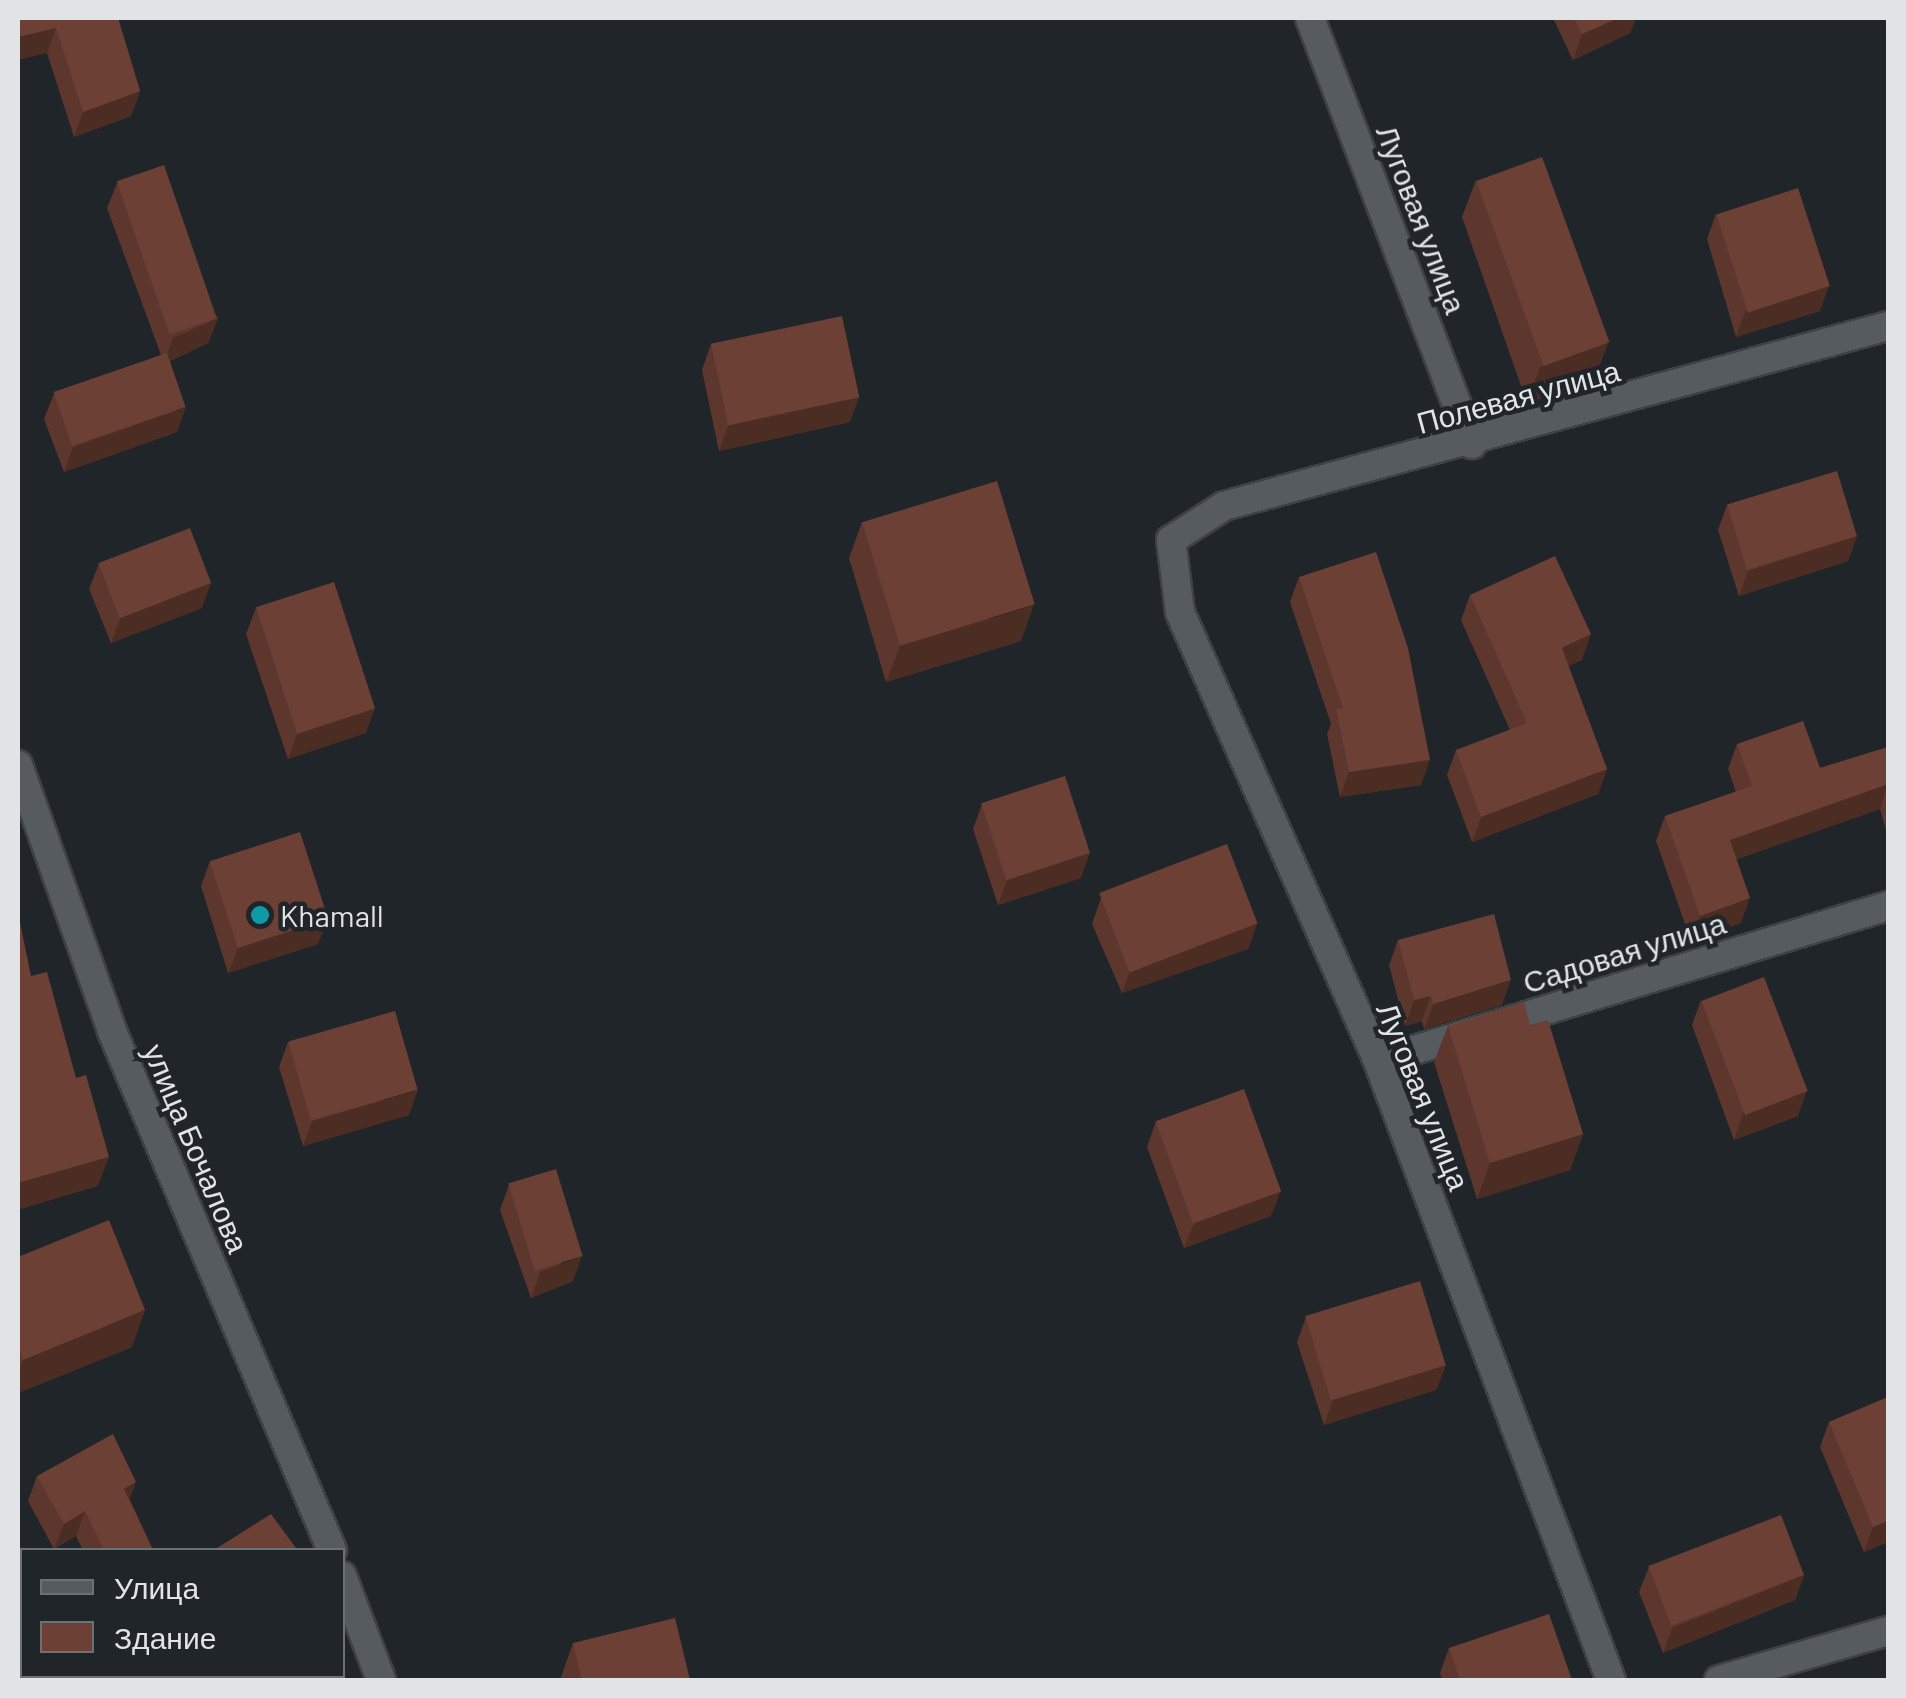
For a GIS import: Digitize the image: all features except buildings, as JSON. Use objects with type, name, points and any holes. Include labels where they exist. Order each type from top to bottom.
[{"type":"street","name":"Луговая улица","points":[[1310,18],[1472,444]]},
{"type":"street","name":"Полевая улица","points":[[1171,540],[1224,506],[1472,444],[1888,326]]},
{"type":"street","name":"Луговая улица","points":[[1171,540],[1180,612],[1378,1061],[1611,1680]]},
{"type":"street","name":"улица Бочалова","points":[[18,764],[112,1031],[331,1548]]},
{"type":"street","name":"Садовая улица","points":[[1378,1061],[1888,906]]},
{"type":"street","points":[[345,1584],[381,1680]]},
{"type":"street","points":[[1719,1680],[1888,1630]]},
{"type":"place","name":"Khamall","points":[[260,915]]}]
